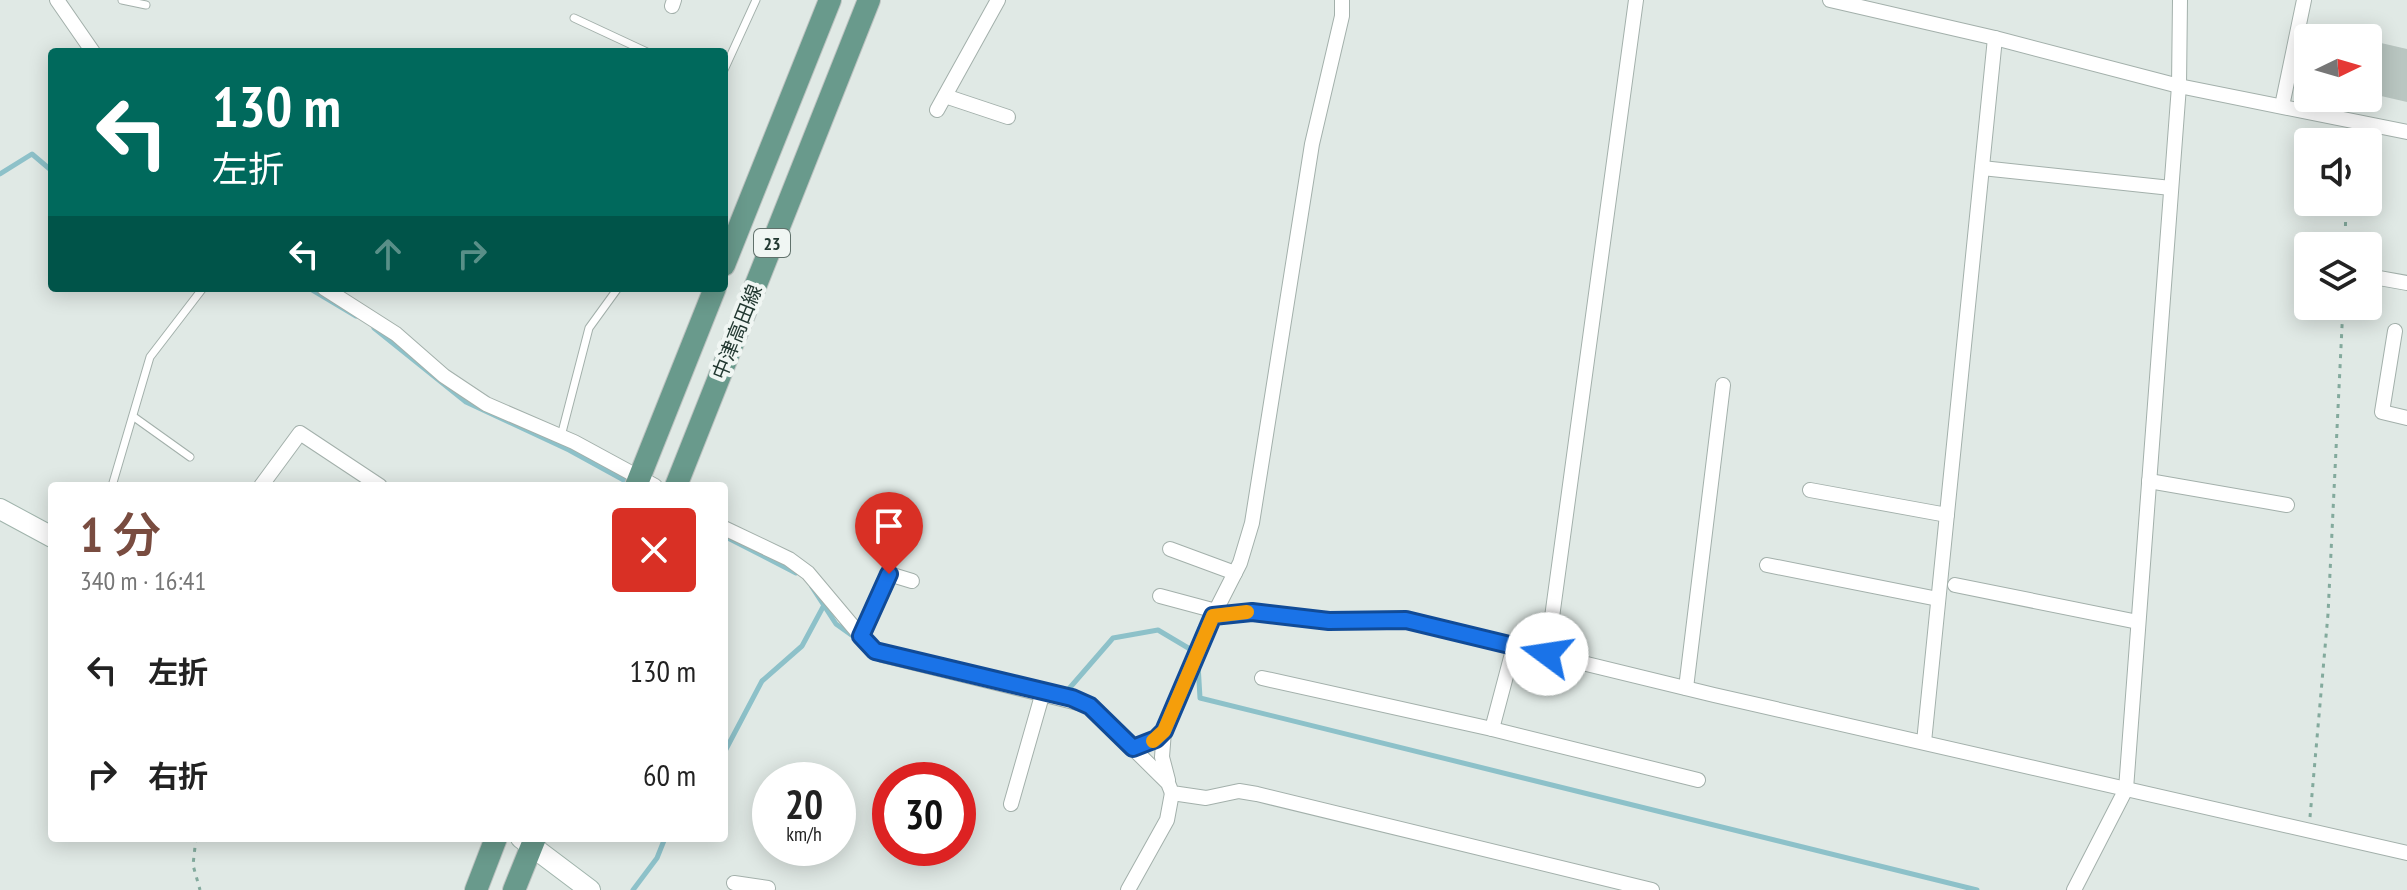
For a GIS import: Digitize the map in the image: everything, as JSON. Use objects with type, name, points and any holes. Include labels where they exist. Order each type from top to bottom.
[{"type":"main road","name":"中津高田線","points":[[728,255],[830,0]]},
{"type":"main road","name":"中津高田線","points":[[678,482],[869,0]]},
{"type":"main road","name":"中津高田線","points":[[644,482],[714,292]]},
{"type":"main road","points":[[476,890],[494,842]]},
{"type":"main road","points":[[514,890],[530,842]]},
{"type":"street","points":[[937,110],[998,0]]},
{"type":"street","points":[[1128,890],[1167,820],[1170,788],[1162,757],[1164,731],[1214,613],[1235,573],[1258,498],[1312,144],[1342,16],[1342,0]]},
{"type":"street","points":[[1547,654],[1636,0]]},
{"type":"street","points":[[1830,0],[1995,38],[2179,86],[2407,132]]},
{"type":"street","points":[[2074,890],[2126,789],[2179,86],[2180,0]]},
{"type":"street","points":[[2282,106],[2304,0]]},
{"type":"street","points":[[61,1],[90,48]]},
{"type":"street","points":[[1924,742],[1995,38]]},
{"type":"street","points":[[945,96],[1008,117]]},
{"type":"street","points":[[1982,168],[2171,188]]},
{"type":"street","points":[[2382,279],[2407,283]]},
{"type":"street","points":[[330,292],[396,334],[475,397],[561,436],[642,482]]},
{"type":"street","points":[[2395,331],[2382,412],[2407,418]]},
{"type":"street","points":[[1686,688],[1723,385]]},
{"type":"street","points":[[264,482],[300,433],[374,482]]},
{"type":"street","points":[[2149,481],[2287,505]]},
{"type":"street","points":[[1810,490],[1947,515]]},
{"type":"street","points":[[0,509],[48,535]]},
{"type":"street","points":[[728,530],[800,566],[817,580],[861,636],[882,655],[1043,692],[1090,706],[1170,788],[1206,798],[1239,791],[1257,794],[1630,888],[1652,890]]},
{"type":"street","points":[[1170,549],[1235,573]]},
{"type":"street","points":[[1767,565],[1938,599]]},
{"type":"street","points":[[861,636],[889,574],[912,581]]},
{"type":"street","points":[[1955,585],[2138,622]]},
{"type":"street","points":[[1160,596],[1214,613],[1252,612],[1329,621],[1406,620],[1686,688],[2407,853]]},
{"type":"street","points":[[1492,729],[1514,646]]},
{"type":"street","points":[[1262,678],[1492,729],[1698,780]]},
{"type":"street","points":[[1011,804],[1043,692]]},
{"type":"street","points":[[1133,748],[1156,739],[1164,731]]},
{"type":"street","points":[[531,842],[590,890]]},
{"type":"street","points":[[735,881],[768,888]]},
{"type":"lane","points":[[122,0],[146,5]]},
{"type":"lane","points":[[728,61],[756,0]]},
{"type":"lane","points":[[574,18],[638,48]]},
{"type":"lane","points":[[113,482],[150,357],[200,292]]},
{"type":"lane","points":[[561,436],[589,328],[615,292]]},
{"type":"lane","points":[[134,417],[190,457]]},
{"type":"path","points":[[2309,832],[2328,614],[2342,320]]},
{"type":"path","points":[[196,842],[193,865],[200,890]]},
{"type":"building","points":[[2382,43],[2407,49],[2407,102],[2382,96]]},
{"type":"waterway","points":[[0,174],[32,154],[48,168]]},
{"type":"waterway","points":[[316,292],[356,316]]},
{"type":"waterway","points":[[374,328],[466,402],[569,450],[627,482]]},
{"type":"waterway","points":[[728,538],[796,573]]},
{"type":"waterway","points":[[812,587],[836,624],[857,639]]},
{"type":"waterway","points":[[728,745],[762,681],[802,646],[823,607]]},
{"type":"waterway","points":[[1056,692],[1067,691],[1113,638],[1158,630],[1195,652]]},
{"type":"waterway","points":[[878,646],[1031,684]]},
{"type":"waterway","points":[[1198,664],[1200,698],[1977,890]]},
{"type":"waterway","points":[[633,890],[657,858],[663,842]]},
{"type":"slow traffic","points":[[1153,741],[1164,731],[1213,616],[1247,612]]},
{"type":"route","points":[[889,574],[861,636],[875,651],[889,657],[1072,698],[1090,706],[1133,748],[1147,744],[1164,731],[1213,616],[1252,612],[1329,621],[1406,620],[1547,654]]}]
